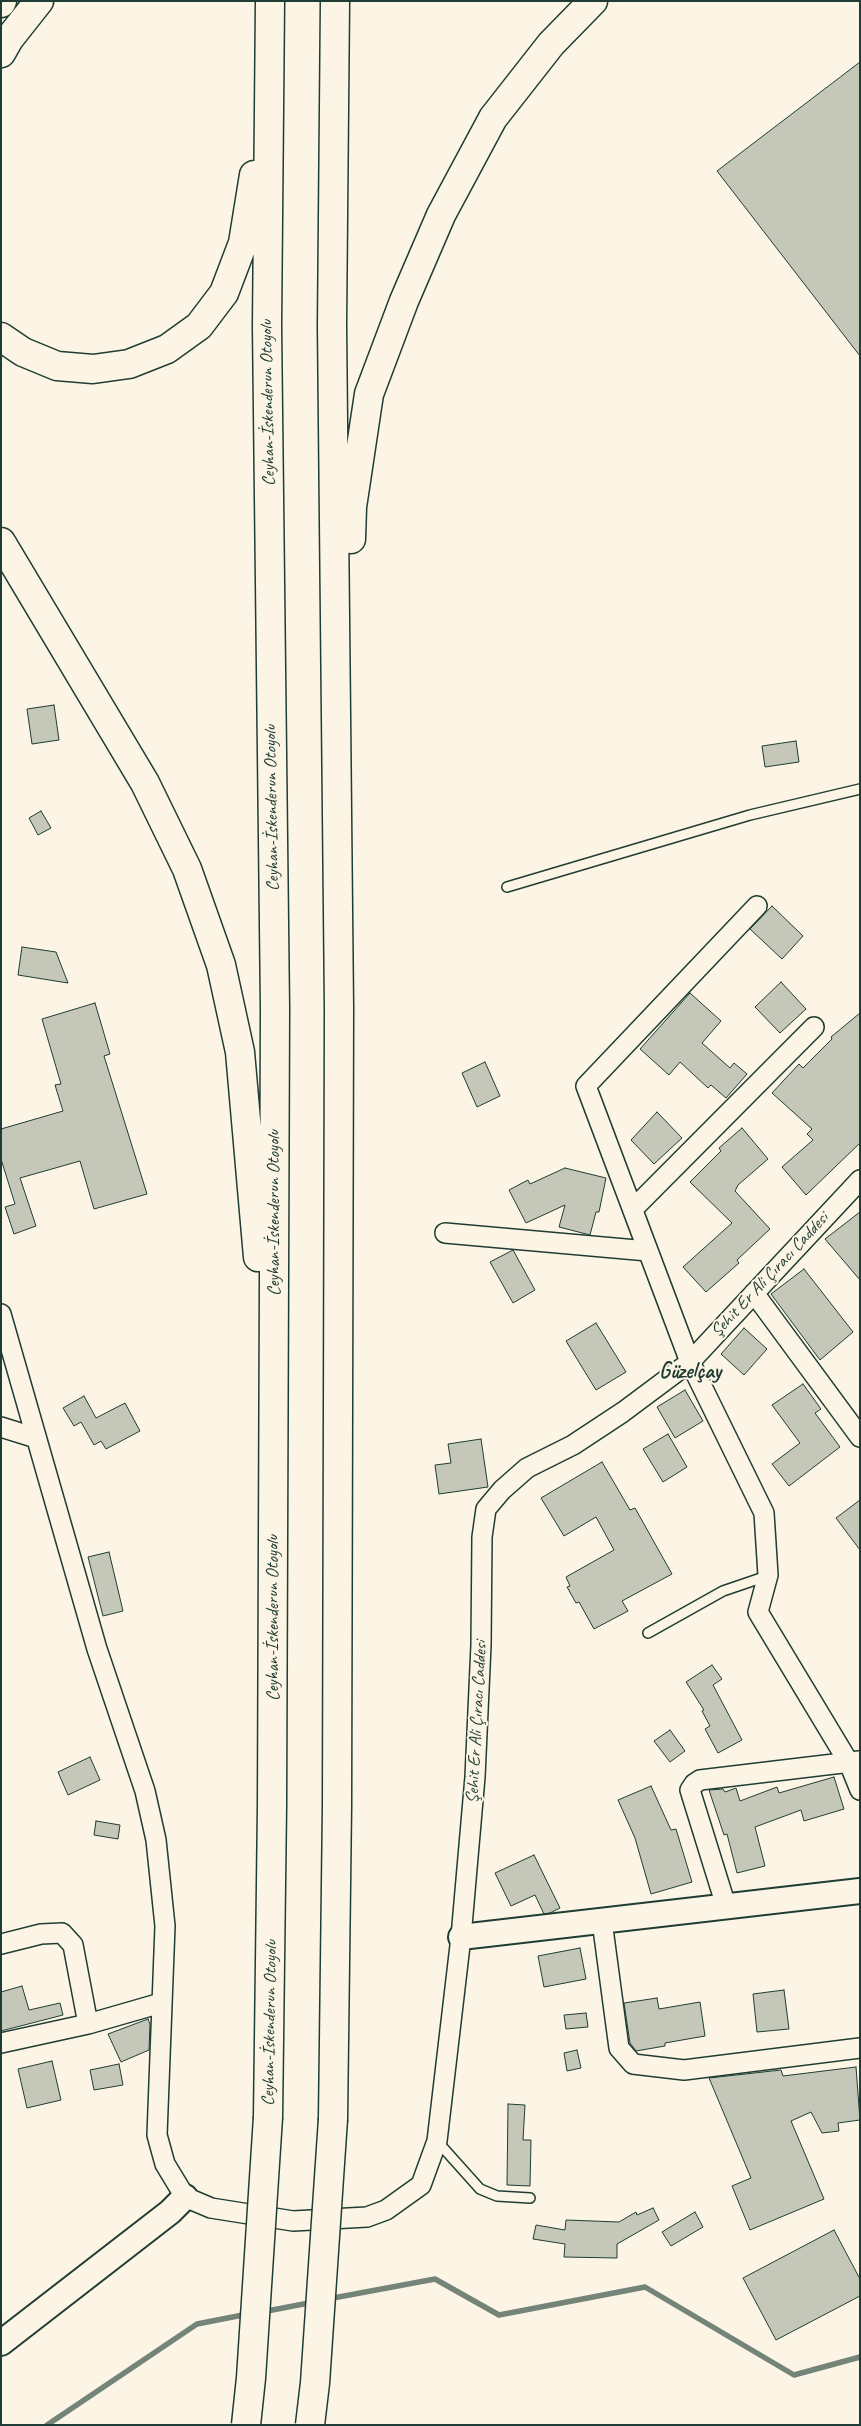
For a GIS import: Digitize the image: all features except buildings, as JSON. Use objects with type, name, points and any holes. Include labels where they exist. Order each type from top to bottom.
[{"type":"highway","points":[[1,53],[9,39],[39,1]]},
{"type":"highway","points":[[1,337],[23,352],[57,366],[93,370],[129,364],[167,349],[198,326],[224,293],[243,243],[253,185],[269,1]]},
{"type":"highway","name":"Ceyhan-İskenderun Otoyolu","points":[[246,2425],[251,2378],[268,2117],[275,999],[267,326],[269,1]]},
{"type":"highway","points":[[310,2425],[315,2384],[333,2119],[337,1806],[339,1008],[332,325],[335,1]]},
{"type":"highway","points":[[339,1008],[352,507],[369,394],[404,301],[441,215],[493,118],[551,44],[593,1]]},
{"type":"highway","points":[[1,542],[145,783],[187,869],[221,965],[240,1052],[259,1267],[273,1500]]},
{"type":"street","points":[[757,906],[586,1086],[690,1362],[764,1513],[768,1575],[758,1612],[854,1762],[860,1790]]},
{"type":"street","points":[[633,1210],[814,1027]]},
{"type":"street","name":"Şehit Er Ali Çıracı Caddesi","points":[[185,2197],[211,2208],[293,2221],[367,2216],[386,2210],[421,2185],[437,2141],[461,1937],[475,1777],[481,1645],[482,1537],[486,1509],[527,1468],[573,1444],[623,1412],[690,1362],[860,1180]]},
{"type":"street","points":[[445,1234],[648,1251]]},
{"type":"street","points":[[754,1293],[860,1436]]},
{"type":"street","points":[[1,1314],[97,1649],[145,1791],[156,1840],[165,1926],[157,2135],[165,2164],[185,2197],[170,2212],[1,2343]]},
{"type":"street","points":[[1,1427],[36,1438]]},
{"type":"street","points":[[726,1906],[690,1790],[694,1784],[700,1780],[854,1762]]},
{"type":"street","points":[[461,1937],[860,1891]]},
{"type":"street","points":[[602,1921],[619,2048],[633,2064],[684,2070],[860,2048]]},
{"type":"street","points":[[1,1944],[41,1934],[62,1933],[73,1945],[88,2024]]},
{"type":"street","points":[[1,2043],[88,2024],[161,2003]]},
{"type":"lane","points":[[507,887],[750,815],[860,789]]},
{"type":"lane","points":[[648,1633],[722,1591],[768,1575]]},
{"type":"lane","points":[[437,2141],[480,2189],[497,2196],[530,2198]]},
{"type":"waterway","points":[[328,2299],[435,2279],[499,2315],[645,2287],[794,2375],[860,2357]]},
{"type":"waterway","points":[[262,2312],[314,2302]]},
{"type":"waterway","points":[[47,2425],[197,2324],[248,2314]]},
{"type":"district","name":"Güzelçay","points":[[690,1372]]}]
